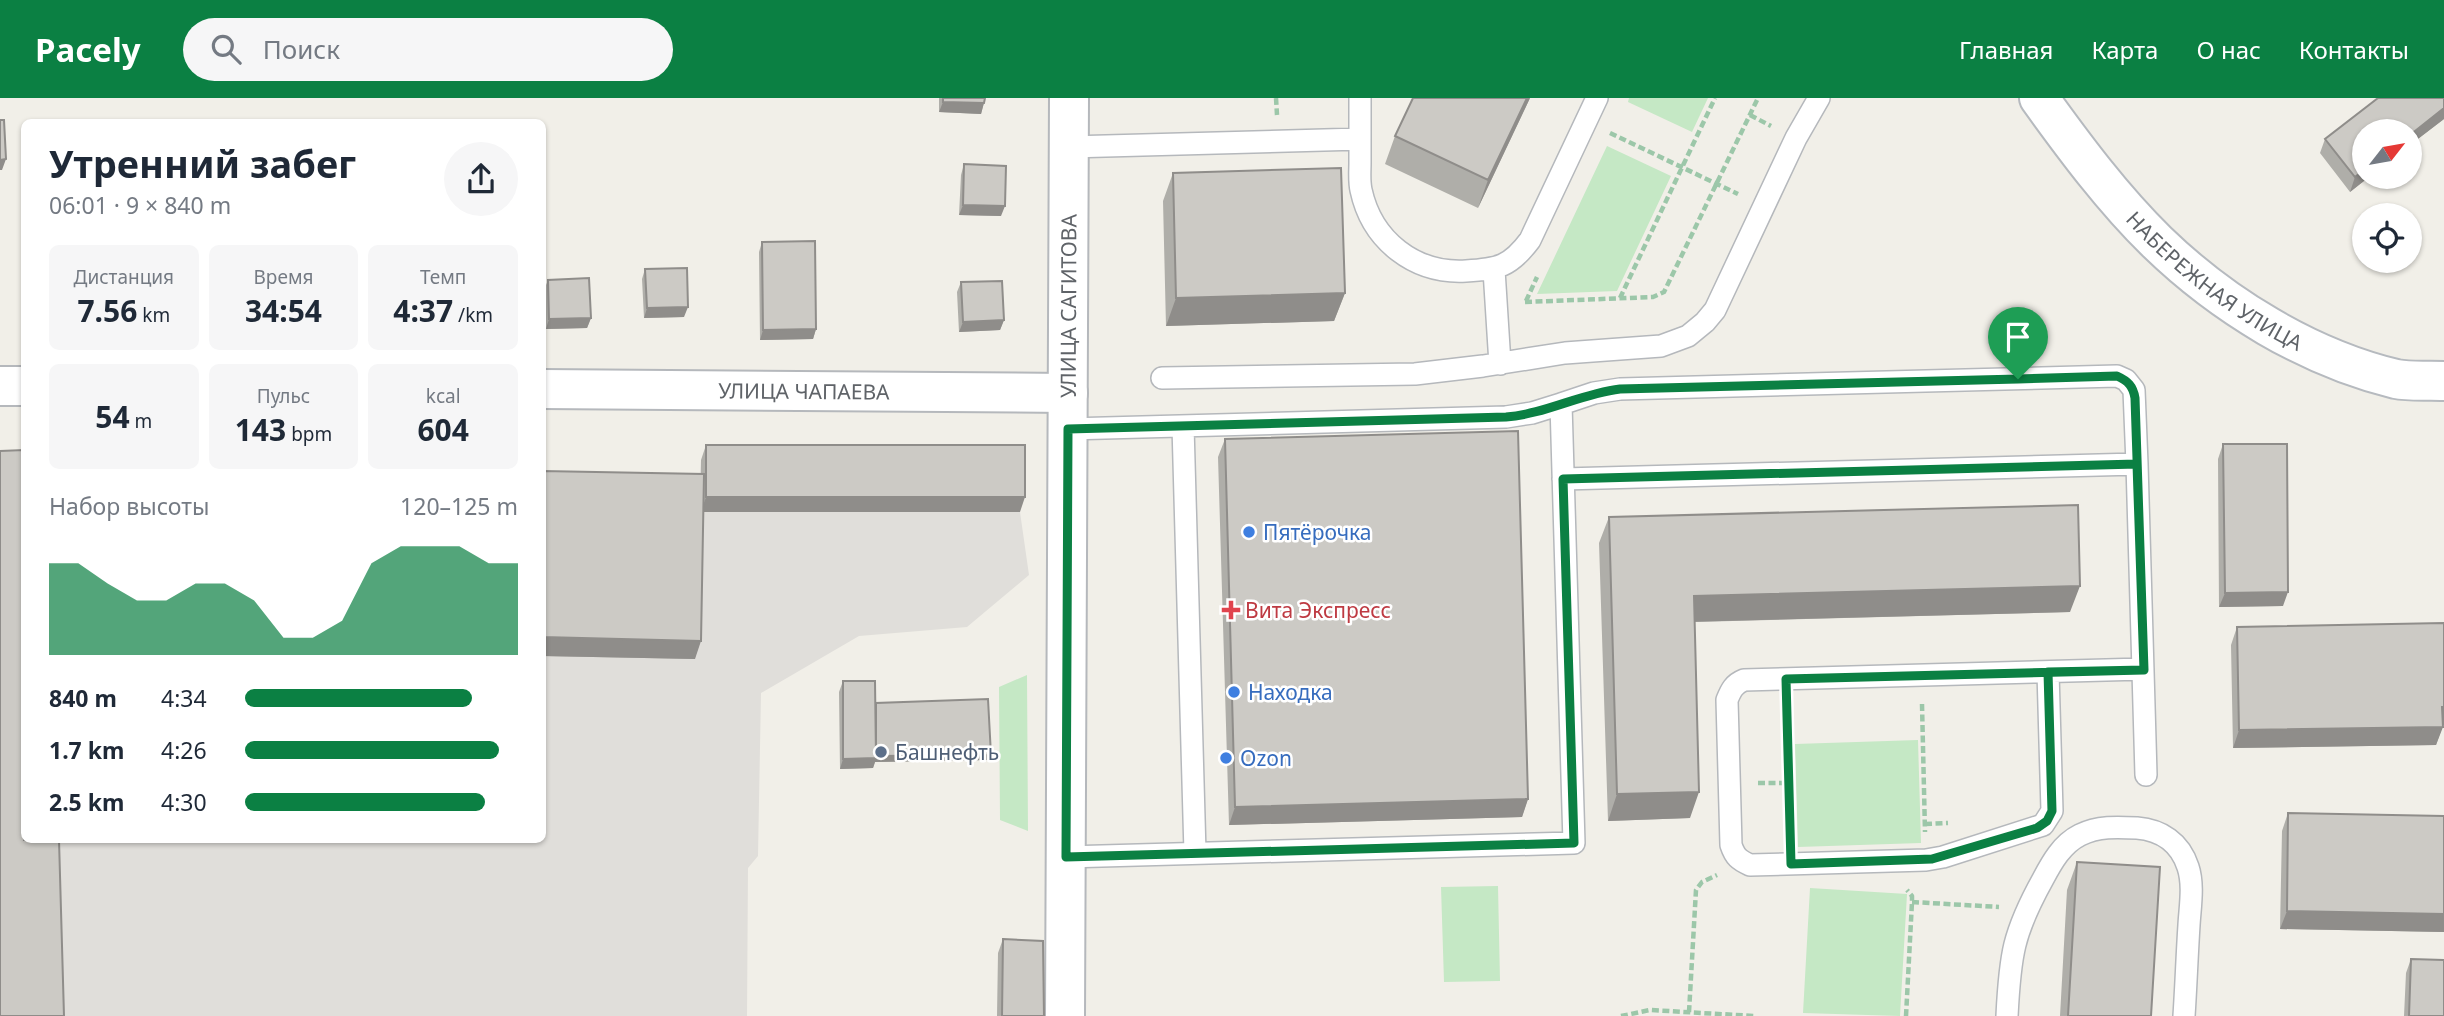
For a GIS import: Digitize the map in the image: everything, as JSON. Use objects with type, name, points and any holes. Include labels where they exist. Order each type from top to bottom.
[{"type":"street","name":"УЛИЦА САГИТОВА","points":[[1065,1016],[1069,98]]},
{"type":"street","name":"НАБЕРЕЖНАЯ УЛИЦА","points":[[2039,98],[2105,184],[2156,242],[2230,302],[2280,333],[2336,359],[2398,379],[2444,381]]},
{"type":"street","points":[[0,386],[21,386]]},
{"type":"street","name":"УЛИЦА ЧАПАЕВА","points":[[546,389],[1068,411]]},
{"type":"lane","points":[[1360,98],[1360,188],[1368,210],[1382,233],[1399,252],[1414,262],[1449,272],[1494,270],[1514,258],[1530,240],[1597,98]]},
{"type":"lane","points":[[1162,378],[1415,374],[1565,353],[1661,346],[1688,336],[1715,310],[1796,138],[1819,98]]},
{"type":"lane","points":[[1069,147],[1360,139]]},
{"type":"lane","points":[[1494,270],[1500,364]]},
{"type":"lane","points":[[1068,411],[1183,426],[1506,417],[1532,414],[1594,393],[1620,389],[2117,376],[2126,380],[2134,390],[2147,775]]},
{"type":"lane","points":[[1066,857],[1574,843],[1561,404]]},
{"type":"lane","points":[[1183,426],[1195,853]]},
{"type":"lane","points":[[1563,479],[2137,464]]},
{"type":"lane","points":[[2048,672],[2052,811],[2047,821],[2037,828],[1926,860],[1750,865],[1739,860],[1731,845],[1727,700],[1731,689],[1744,680],[1922,675],[2048,672],[2144,670]]},
{"type":"lane","points":[[2007,1016],[2010,962],[2017,930],[2054,858],[2077,836],[2112,826],[2154,829],[2164,834],[2182,854],[2188,867],[2191,895],[2184,1016]]},
{"type":"path","points":[[1620,298],[1715,98]]},
{"type":"path","points":[[1496,303],[1653,296],[1664,292],[1758,98]]},
{"type":"path","points":[[1606,131],[1764,206]]},
{"type":"path","points":[[1922,675],[1926,860]]},
{"type":"path","points":[[1786,679],[1791,864]]},
{"type":"path","points":[[1689,1012],[1696,890],[1708,878],[1716,875],[1728,876]]},
{"type":"path","points":[[1900,886],[1909,892],[1912,902],[1906,1016]]},
{"type":"path","points":[[1912,902],[2026,909]]},
{"type":"path","points":[[1621,1016],[1643,1010],[1755,1016]]},
{"type":"shaded area","points":[[1020,459],[1020,512],[1029,575],[967,627],[859,636],[761,693],[758,856],[748,868],[747,1016],[0,1016],[0,469],[21,794],[21,843],[546,843],[546,489],[698,492],[701,460]]},
{"type":"green space","points":[[1629,98],[1708,98],[1692,132],[1628,102]]},
{"type":"green space","points":[[1607,146],[1671,176],[1617,291],[1537,294]]},
{"type":"green space","points":[[1027,675],[1028,831],[1000,820],[999,687]]},
{"type":"green space","points":[[1918,740],[1921,843],[1798,847],[1795,744]]},
{"type":"green space","points":[[1498,886],[1500,981],[1444,982],[1441,887]]},
{"type":"green space","points":[[1810,888],[1907,894],[1900,1016],[1803,1013]]},
{"type":"building","points":[[943,98],[985,98],[984,103],[943,102]]},
{"type":"building","points":[[1413,98],[1527,98],[1488,180],[1395,136]]},
{"type":"building","points":[[2378,98],[2444,98],[2444,108],[2422,125],[2422,119],[2352,119],[2352,173],[2325,139]]},
{"type":"building","points":[[0,120],[4,120],[6,159],[0,160]]},
{"type":"building","points":[[964,164],[1006,166],[1005,206],[963,205]]},
{"type":"building","points":[[1341,168],[1345,293],[1176,298],[1173,173]]},
{"type":"building","points":[[815,241],[816,329],[763,330],[762,242]]},
{"type":"building","points":[[687,268],[688,307],[647,308],[645,269]]},
{"type":"building","points":[[589,278],[591,318],[549,319],[548,280]]},
{"type":"building","points":[[1002,281],[1004,320],[963,322],[961,282]]},
{"type":"building","points":[[1518,431],[1528,799],[1235,807],[1225,439]]},
{"type":"building","points":[[2223,444],[2287,444],[2288,592],[2225,593]]},
{"type":"building","points":[[706,445],[1025,445],[1025,497],[706,497]]},
{"type":"building","points":[[21,450],[21,843],[59,843],[64,1016],[0,1016],[0,451]]},
{"type":"building","points":[[546,471],[704,474],[701,641],[546,637]]},
{"type":"building","points":[[2078,505],[2080,586],[1694,596],[1699,792],[1617,794],[1609,517]]},
{"type":"building","points":[[2444,623],[2443,727],[2239,730],[2237,627]]},
{"type":"building","points":[[843,681],[875,681],[876,758],[843,759]]},
{"type":"building","points":[[988,699],[991,755],[876,756],[876,703]]},
{"type":"building","points":[[2288,813],[2444,816],[2444,914],[2287,911]]},
{"type":"building","points":[[2077,862],[2160,867],[2151,1016],[2068,1016]]},
{"type":"building","points":[[1003,939],[1043,941],[1044,1016],[1002,1016]]},
{"type":"building","points":[[2411,959],[2444,960],[2444,1016],[2409,1016]]},
{"type":"place","name":"Пятёрочка","points":[[1249,532]]},
{"type":"place","name":"Вита Экспресс","points":[[1231,610]]},
{"type":"place","name":"Находка","points":[[1234,692]]},
{"type":"place","name":"Башнефть","points":[[881,752]]},
{"type":"place","name":"Ozon","points":[[1226,758]]},
{"type":"route","points":[[2018,379],[1620,389],[1594,393],[1532,414],[1506,417],[1068,429],[1066,857],[1574,843],[1563,479],[2137,464],[2144,670],[2048,672],[2052,811],[2043,825],[1932,859],[1791,864],[1786,679],[2144,670],[2135,398],[2134,390],[2126,380],[2117,376],[2018,379]]}]
